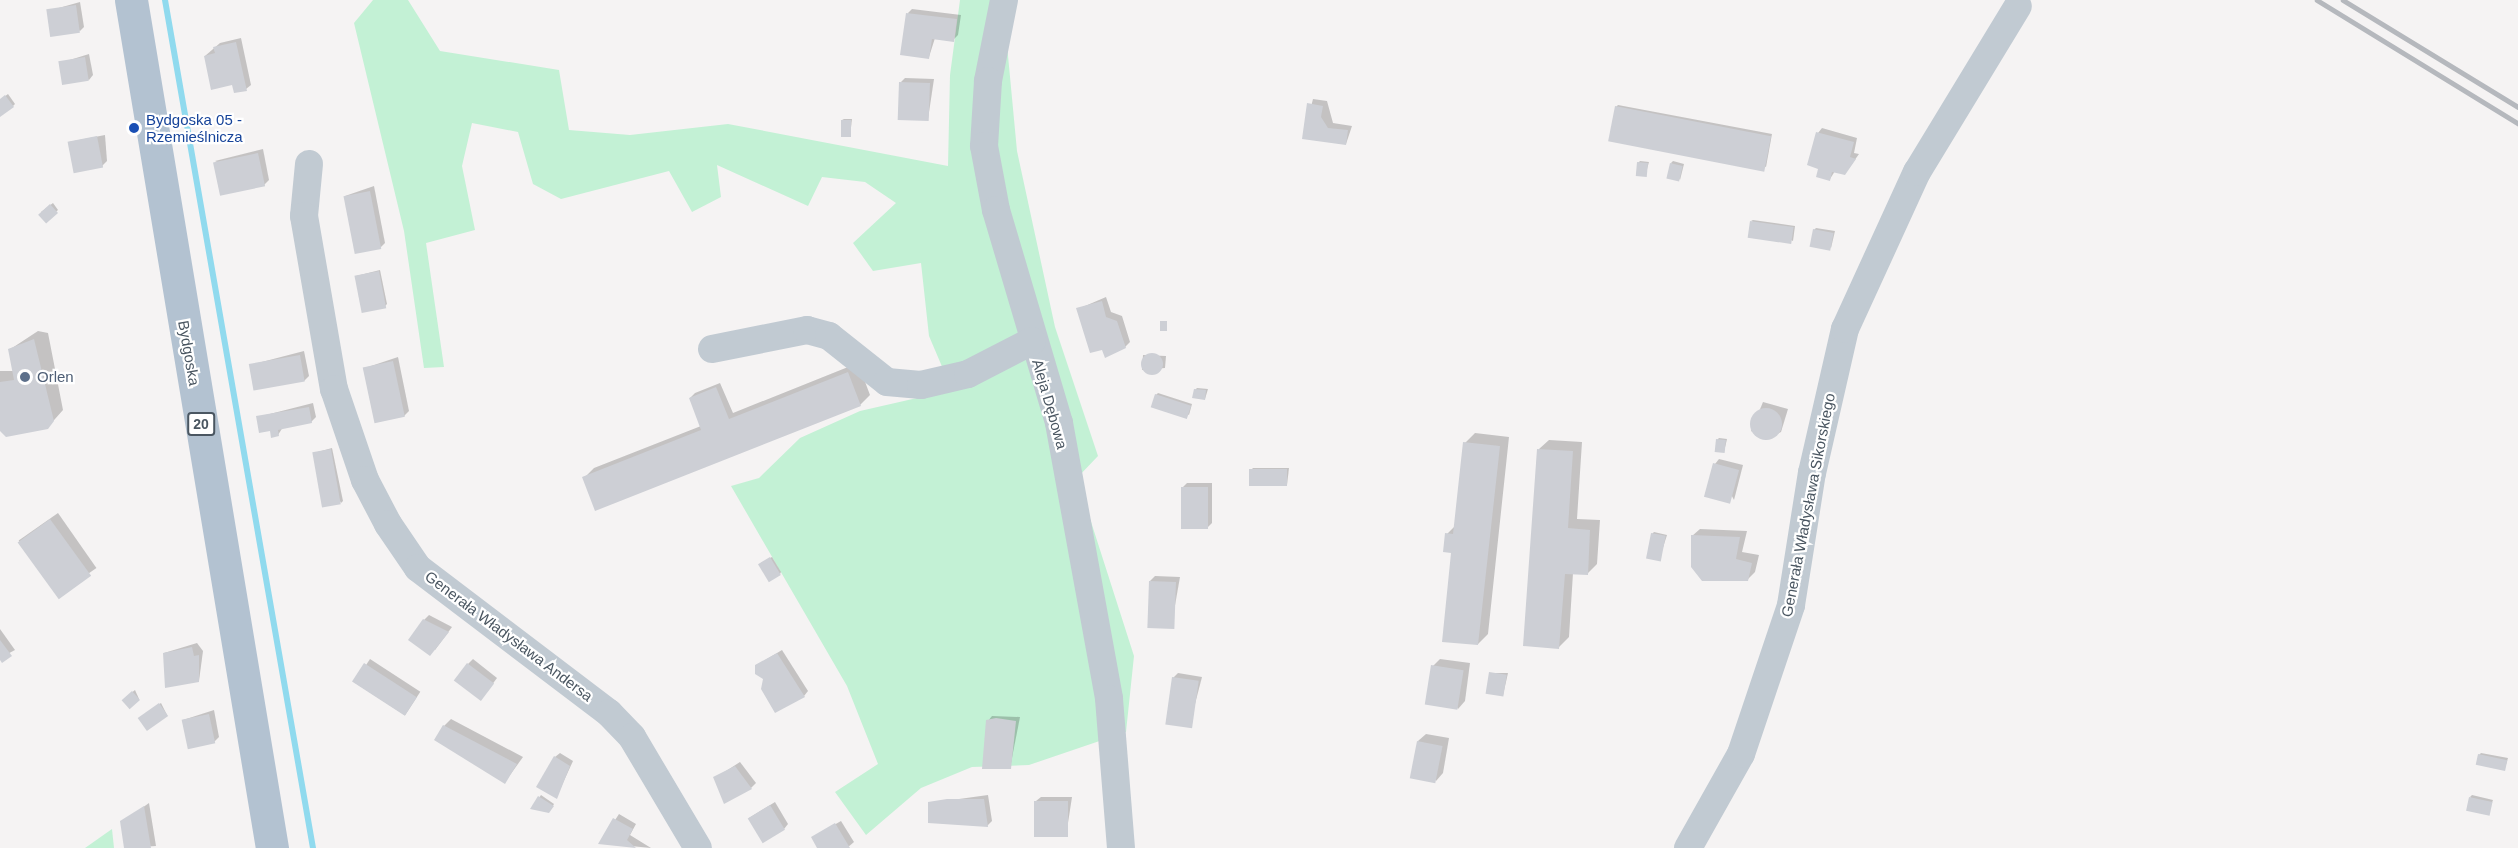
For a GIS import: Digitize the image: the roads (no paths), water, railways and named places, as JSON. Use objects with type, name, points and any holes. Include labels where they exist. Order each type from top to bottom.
[{"type":"main road","name":"Bydgoska","points":[[131,0],[272,848]]},
{"type":"street","name":"Aleja Dębowa","points":[[1004,0],[988,81],[984,146],[1032,341],[1059,423],[1109,699],[1121,848]]},
{"type":"street","name":"Generała Władysława Sikorskiego","points":[[1688,848],[1741,754],[1791,605],[1812,473],[1845,329],[1917,172],[2018,6]]},
{"type":"street","name":"Generała Władysława Andersa","points":[[309,164],[304,216],[334,389],[365,480],[388,524],[418,568],[617,721],[632,737],[698,848]]},
{"type":"street","points":[[712,349],[807,330],[829,336],[887,382],[921,385],[968,374],[1032,341]]},
{"type":"waterway","points":[[165,0],[313,848]]},
{"type":"railway","points":[[2317,0],[2518,123]]},
{"type":"railway","points":[[2343,0],[2518,107]]},
{"type":"place","name":"Bydgoska 05 - Rzemieślnicza","points":[[134,128]]},
{"type":"place","name":"Orlen","points":[[25,377]]}]
